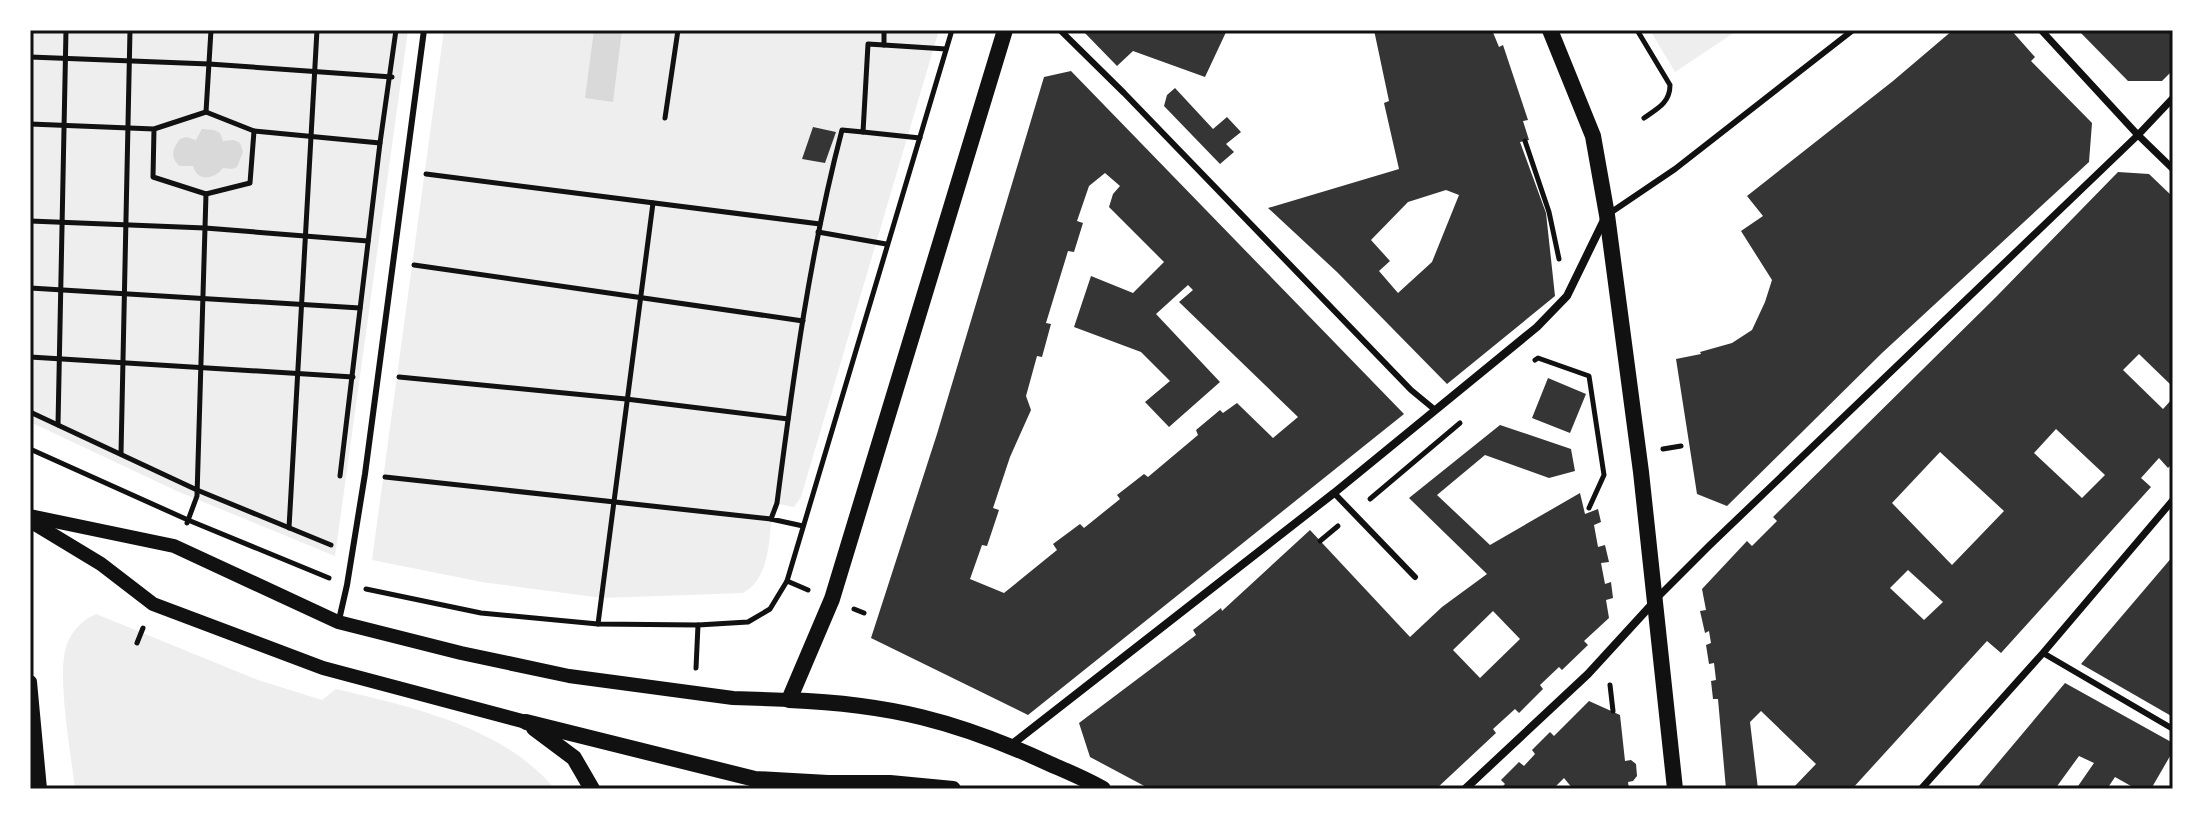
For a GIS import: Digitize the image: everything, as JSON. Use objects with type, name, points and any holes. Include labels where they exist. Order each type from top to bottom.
[{"type":"main road","points":[[1005,30],[832,599],[789,700],[847,702],[907,712],[961,727],[1103,789]]},
{"type":"main road","points":[[1550,30],[1593,136],[1607,215],[1641,472],[1675,789]]},
{"type":"main road","points":[[526,722],[755,779],[947,788]]},
{"type":"main road","points":[[526,722],[574,758],[592,789]]},
{"type":"street","points":[[2041,30],[2173,169]]},
{"type":"street","points":[[1465,789],[1588,674],[1709,546],[2173,98]]},
{"type":"street","points":[[1010,746],[1334,493],[1537,327],[1567,296],[1607,215]]},
{"type":"street","points":[[1921,789],[2043,653],[2173,500]]},
{"type":"street","points":[[30,519],[126,534],[174,546],[338,622],[461,653],[569,676],[733,698],[789,700]]},
{"type":"street","points":[[30,519],[101,564],[153,604],[323,668],[526,722]]},
{"type":"street","points":[[30,682],[40,789]]},
{"type":"lane","points":[[338,622],[365,474],[424,30]]},
{"type":"lane","points":[[1060,30],[1411,390],[1434,409]]},
{"type":"lane","points":[[1607,215],[1675,169],[1853,30]]},
{"type":"lane","points":[[1334,493],[1415,577]]},
{"type":"lane","points":[[2043,653],[2173,729]]},
{"type":"path","points":[[58,425],[66,30]]},
{"type":"path","points":[[121,454],[130,30]]},
{"type":"path","points":[[206,112],[211,30]]},
{"type":"path","points":[[289,529],[317,30]]},
{"type":"path","points":[[338,487],[396,30]]},
{"type":"path","points":[[665,118],[678,30]]},
{"type":"path","points":[[884,30],[884,45]]},
{"type":"path","points":[[30,449],[188,520],[347,585],[481,613],[598,624],[748,622],[770,609],[787,581],[952,30]]},
{"type":"path","points":[[1637,30],[1670,85],[1670,94],[1664,104],[1644,118]]},
{"type":"path","points":[[863,132],[868,44],[946,49]]},
{"type":"path","points":[[30,57],[209,64],[417,79]]},
{"type":"path","points":[[30,124],[154,129],[206,112],[254,131],[409,146]]},
{"type":"path","points":[[154,129],[153,177],[206,194],[250,183],[254,131]]},
{"type":"path","points":[[771,519],[777,503],[818,232],[842,130],[920,138]]},
{"type":"path","points":[[1525,141],[1549,212],[1560,265]]},
{"type":"path","points":[[405,171],[820,224]]},
{"type":"path","points":[[188,520],[197,490],[206,194]]},
{"type":"path","points":[[598,624],[653,203]]},
{"type":"path","points":[[30,221],[205,228],[396,242]]},
{"type":"path","points":[[818,232],[886,244]]},
{"type":"path","points":[[393,262],[803,321]]},
{"type":"path","points":[[30,288],[387,310]]},
{"type":"path","points":[[30,357],[351,377],[379,375],[626,399],[788,419]]},
{"type":"path","points":[[1528,367],[1538,358],[1589,376],[1604,475],[1589,508]]},
{"type":"path","points":[[30,412],[197,490],[331,547],[333,532]]},
{"type":"path","points":[[1320,541],[1466,418]]},
{"type":"path","points":[[340,473],[771,519],[803,526]]},
{"type":"shaded area","points":[[30,30],[408,30],[335,556],[179,492],[30,422]]},
{"type":"shaded area","points":[[444,30],[939,30],[801,497],[794,507],[773,503],[764,566],[752,586],[743,593],[602,598],[482,582],[372,560]],"holes":[[[813,128],[836,132],[825,163],[802,159]]]},
{"type":"shaded area","points":[[594,30],[622,30],[613,102],[585,98]]},
{"type":"shaded area","points":[[1650,30],[1738,30],[1675,72]]},
{"type":"shaded area","points":[[202,129],[220,133],[223,141],[240,143],[243,152],[237,167],[223,168],[206,178],[199,175],[193,166],[177,163],[173,153],[180,139],[196,140]]},
{"type":"shaded area","points":[[96,614],[258,680],[322,700],[336,689],[454,722],[510,750],[555,789],[75,789],[63,664],[72,634],[85,620]]},
{"type":"building","points":[[1082,30],[1227,30],[1205,77],[1133,51],[1117,66]]},
{"type":"building","points":[[1374,30],[1492,30],[1499,47],[1503,45],[1528,120],[1523,121],[1529,140],[1520,142],[1546,213],[1555,296],[1447,384],[1337,272],[1268,208],[1399,169],[1384,103],[1389,101]],"holes":[[[1446,190],[1459,195],[1432,262],[1398,293],[1379,271],[1390,261],[1371,240],[1408,202]]]},
{"type":"building","points":[[1953,30],[2011,30],[2035,57],[2031,61],[2092,123],[2089,162],[1882,353],[1727,506],[1697,494],[1676,359],[1732,343],[1752,330],[1765,302],[1772,280],[1741,231],[1763,216],[1747,196]]},
{"type":"building","points":[[2078,30],[2173,30],[2173,70],[2162,81],[2128,81]]},
{"type":"building","points":[[1071,71],[1404,414],[1028,715],[871,638],[937,434],[1044,77]],"holes":[[[1105,173],[1120,186],[1113,194],[1109,207],[1164,262],[1133,293],[1091,276],[1074,327],[1141,352],[1170,381],[1145,402],[1169,427],[1220,382],[1156,314],[1188,285],[1193,290],[1179,302],[1298,417],[1273,438],[1237,403],[1223,413],[1220,410],[1196,430],[1198,435],[1148,477],[1144,474],[1117,495],[1120,499],[1084,528],[1080,524],[1053,544],[1057,550],[1004,593],[970,579],[982,545],[987,546],[999,510],[993,508],[1010,457],[1031,410],[1026,396],[1037,356],[1042,357],[1051,324],[1046,323],[1068,251],[1074,252],[1083,223],[1077,221],[1089,186]]]},
{"type":"building","points":[[1175,88],[1213,129],[1227,117],[1241,132],[1226,144],[1234,152],[1220,164],[1164,106],[1167,95]]},
{"type":"building","points":[[813,127],[836,132],[825,163],[802,159]]},
{"type":"building","points":[[2118,172],[2149,174],[2173,197],[2173,387],[2139,354],[2123,370],[2163,409],[2173,398],[2173,463],[2168,468],[2159,458],[2141,478],[2151,487],[2001,653],[1987,641],[1852,789],[1792,789],[1816,764],[1761,711],[1750,722],[1758,789],[1726,789],[1718,699],[1713,699],[1711,681],[1716,680],[1714,663],[1709,664],[1706,645],[1711,643],[1709,631],[1705,633],[1700,611],[1706,610],[1702,589],[1747,541],[1752,546],[1777,521],[1773,517]],"holes":[[[2056,429],[2105,475],[2082,498],[2034,453]],[[1940,452],[2004,511],[1952,565],[1892,503]],[[1908,570],[1943,602],[1924,620],[1890,588]]]},
{"type":"building","points":[[1548,378],[1586,394],[1570,433],[1532,418]]},
{"type":"building","points":[[1500,425],[1571,449],[1575,471],[1549,478],[1485,455],[1437,495],[1490,545],[1580,493],[1585,514],[1598,509],[1601,522],[1594,525],[1598,547],[1605,545],[1609,562],[1601,563],[1605,584],[1611,582],[1613,598],[1606,600],[1609,618],[1584,641],[1588,645],[1562,670],[1559,667],[1540,685],[1543,689],[1519,713],[1515,709],[1493,729],[1496,733],[1436,789],[1150,789],[1090,757],[1079,723],[1196,635],[1193,630],[1221,608],[1222,611],[1310,530],[1410,637],[1442,607],[1487,574],[1409,498]],"holes":[[[1493,611],[1520,639],[1480,678],[1453,650]]]},
{"type":"building","points":[[2173,556],[2173,717],[2081,664]]},
{"type":"building","points":[[2065,683],[2173,743],[2173,751],[2151,789],[2129,789],[2131,786],[2115,777],[2107,789],[2076,789],[2094,763],[2079,756],[2055,789],[1976,789]]},
{"type":"building","points":[[1589,701],[1620,715],[1625,761],[1631,760],[1636,764],[1637,776],[1628,782],[1629,789],[1573,789],[1564,778],[1553,789],[1500,789],[1505,784],[1501,780],[1519,762],[1524,766],[1535,754],[1532,750],[1550,732],[1554,736]]}]
